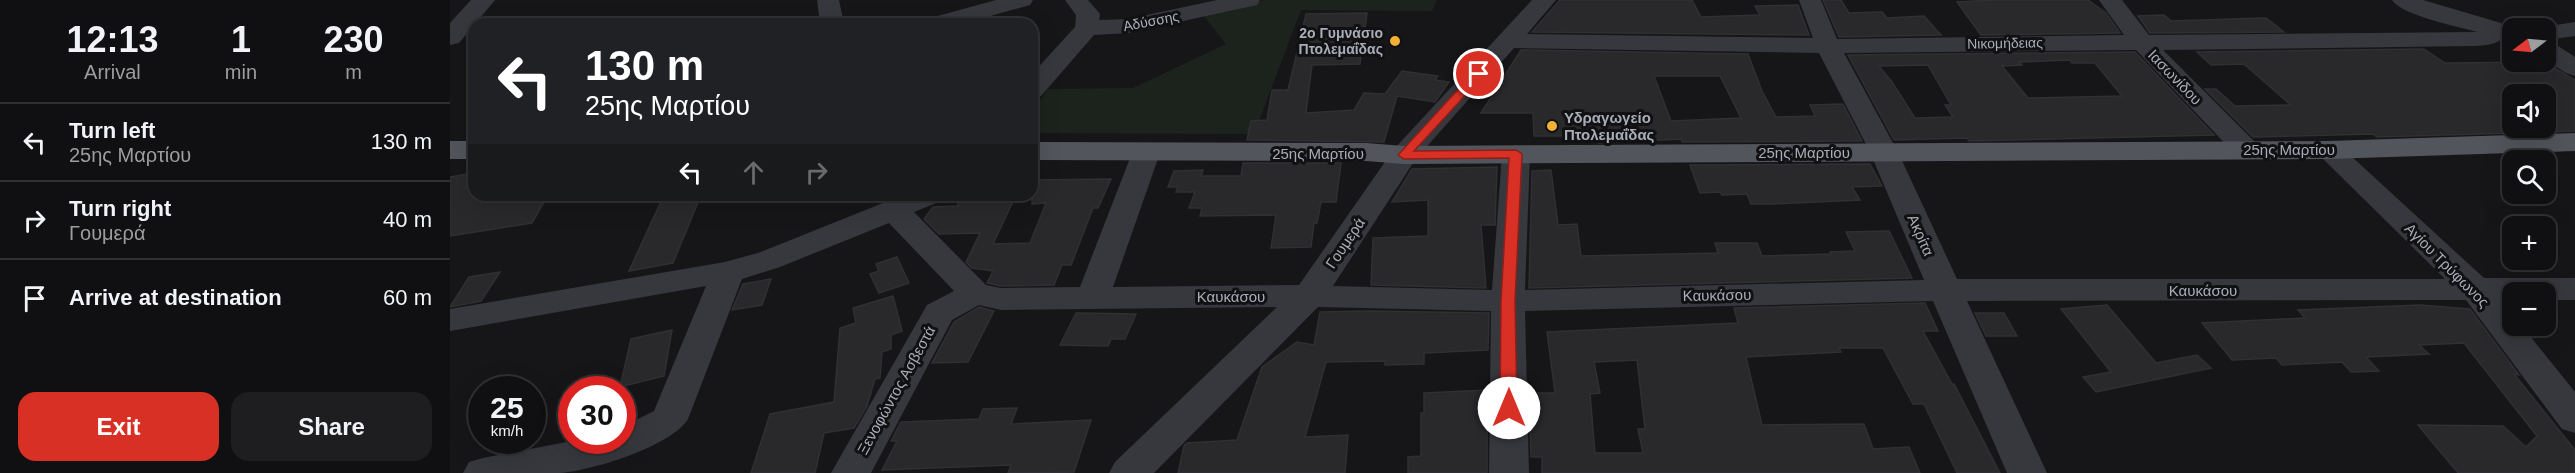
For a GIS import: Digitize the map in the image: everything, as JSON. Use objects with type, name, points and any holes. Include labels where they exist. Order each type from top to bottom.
[{"type":"main road","name":"25ης Μαρτίου","points":[[1038,152],[1366,152],[1404,155],[2328,150],[2575,142]]},
{"type":"main road","points":[[450,150],[468,150]]},
{"type":"street","points":[[450,38],[484,0]]},
{"type":"street","points":[[828,0],[831,18]]},
{"type":"street","points":[[957,18],[1022,0]]},
{"type":"street","points":[[1038,83],[1087,27],[1088,14],[1076,0]]},
{"type":"street","name":"Αδύσσης","points":[[1087,27],[1128,26],[1249,0]]},
{"type":"street","name":"Γουμερά","points":[[1130,473],[1309,296],[1404,155],[1545,0]]},
{"type":"street","name":"Ακρίτα","points":[[1810,0],[1828,46],[1884,152],[2027,473]]},
{"type":"street","name":"Ιασωνίδου","points":[[2110,0],[2141,41],[2246,149]]},
{"type":"street","points":[[2403,0],[2427,10],[2502,29]]},
{"type":"street","points":[[2556,32],[2575,29]]},
{"type":"street","name":"Νικομήδειας","points":[[1509,41],[1828,46],[2481,39],[2491,37],[2502,30]]},
{"type":"street","points":[[2556,56],[2575,68]]},
{"type":"street","name":"Αγίου Τρύφωνος","points":[[2328,150],[2476,290],[2575,419]]},
{"type":"street","points":[[1093,297],[1146,153]]},
{"type":"street","points":[[1509,473],[1508,301],[1516,154]]},
{"type":"street","points":[[450,321],[728,272],[769,260],[916,201]]},
{"type":"street","points":[[894,210],[975,293]]},
{"type":"street","points":[[483,473],[607,447],[634,439],[660,427],[669,419],[728,272]]},
{"type":"street","name":"Καυκάσου","points":[[975,293],[1001,299],[1309,296],[1508,301],[1945,290],[2575,289]]},
{"type":"street","name":"Ξενοφώντος Ασβεστά","points":[[851,473],[939,313],[975,293]]},
{"type":"shaded area","points":[[1265,0],[1437,0],[1432,11],[1301,10],[1254,134],[1038,133],[1038,103],[1048,89],[1133,88],[1226,44],[1202,14]]},
{"type":"building","points":[[1560,0],[1692,0],[1701,17],[1760,15],[1755,6],[1798,5],[1809,35],[1532,32]]},
{"type":"building","points":[[1823,0],[1841,0],[1849,13],[1882,12],[1887,18],[1924,16],[1941,35],[1839,37]]},
{"type":"building","points":[[2088,0],[2106,13],[2120,33],[1981,35],[1957,2]]},
{"type":"building","points":[[1367,13],[1360,64],[1312,65],[1306,113],[1354,110],[1364,93],[1385,94],[1402,71],[1438,76],[1435,80],[1449,82],[1435,102],[1397,96],[1384,142],[1247,140],[1251,121],[1267,120],[1272,90],[1288,90],[1306,14]]},
{"type":"building","points":[[2164,15],[2171,21],[2266,18],[2284,32],[2150,33],[2138,16]]},
{"type":"building","points":[[2424,49],[2445,63],[2502,62],[2502,72],[2556,72],[2556,69],[2575,80],[2575,131],[2556,132],[2556,84],[2502,84],[2502,133],[2377,137],[2373,134],[2253,137],[2205,89],[2216,89],[2235,106],[2291,105],[2244,64],[2211,65],[2197,52]]},
{"type":"building","points":[[1521,50],[1748,54],[1762,91],[1776,117],[1815,116],[1810,105],[1843,104],[1862,141],[1682,142],[1682,139],[1598,143],[1596,136],[1534,136],[1533,113],[1481,113]],"holes":[[[1654,76],[1720,76],[1741,118],[1671,121]]]},
{"type":"building","points":[[2135,52],[2214,135],[1969,141],[1967,138],[1894,140],[1848,55]],"holes":[[[2070,60],[2072,63],[2095,63],[2122,96],[2028,98],[2002,66],[2022,65],[2019,62]],[[1928,65],[1951,105],[1945,105],[1953,117],[1915,118],[1879,66]]]},
{"type":"building","points":[[1243,163],[1341,163],[1336,202],[1321,202],[1317,223],[1314,223],[1311,247],[1271,248],[1276,215],[1200,216],[1202,208],[1189,208],[1195,192],[1176,192],[1178,187],[1168,187],[1174,171],[1203,170],[1201,176],[1241,176]]},
{"type":"building","points":[[1870,164],[1882,186],[1852,187],[1860,200],[1770,204],[1751,204],[1747,194],[1700,193],[1690,165]]},
{"type":"building","points":[[1497,167],[1495,225],[1481,225],[1486,288],[1371,285],[1373,238],[1428,236],[1428,200],[1392,202],[1412,169]]},
{"type":"building","points":[[1551,170],[1558,225],[1577,224],[1581,256],[1718,253],[1715,243],[1757,243],[1762,256],[1831,254],[1830,252],[1855,251],[1846,232],[1889,231],[1912,278],[1529,288],[1532,171]]},
{"type":"building","points":[[468,174],[468,201],[545,201],[532,223],[450,236],[450,177]]},
{"type":"building","points":[[1111,179],[1098,208],[1093,208],[1071,265],[1062,265],[1054,285],[1001,286],[987,283],[993,271],[972,268],[966,262],[980,233],[939,234],[924,219],[933,207],[957,206],[960,201],[1013,201],[993,244],[1030,243],[1046,203],[1032,204],[1032,201],[1038,201],[1038,180]]},
{"type":"building","points":[[661,201],[699,201],[673,263],[629,271]]},
{"type":"building","points":[[897,257],[909,283],[879,293],[870,274],[879,271],[876,264]]},
{"type":"building","points":[[500,272],[481,301],[450,307],[469,277]]},
{"type":"building","points":[[771,279],[762,305],[732,310],[743,284]]},
{"type":"building","points":[[893,296],[902,331],[891,335],[891,349],[882,352],[880,378],[875,379],[867,406],[854,428],[824,433],[815,473],[751,473],[770,414],[834,402],[840,328],[856,323],[853,308]]},
{"type":"building","points":[[1925,303],[1938,331],[1923,331],[1954,384],[2000,473],[1957,473],[1924,404],[1913,404],[1883,348],[1839,348],[1841,352],[1746,357],[1762,425],[1864,424],[1873,449],[1909,447],[1920,473],[1542,473],[1542,457],[1531,457],[1529,393],[1555,393],[1547,332],[1738,323],[1734,308]],"holes":[[[1637,360],[1645,429],[1638,429],[1643,453],[1595,453],[1590,394],[1600,393],[1594,362]]]},
{"type":"building","points":[[2107,305],[2156,363],[2197,355],[2211,368],[2096,392],[2083,377],[2111,372],[2061,309]]},
{"type":"building","points":[[2420,305],[2470,309],[2519,375],[2514,374],[2575,450],[2575,473],[2458,473],[2418,425],[2503,426],[2526,447],[2537,436],[2464,343],[2419,345],[2429,354],[2366,357],[2379,371],[2351,372],[2342,362],[2282,365],[2276,358],[2232,360],[2202,323],[2305,318],[2298,310]]},
{"type":"building","points":[[979,307],[994,311],[968,362],[932,363],[954,322]]},
{"type":"building","points":[[1320,312],[1489,313],[1488,350],[1424,353],[1424,364],[1385,365],[1385,361],[1326,362],[1305,437],[1348,435],[1345,473],[1178,473],[1184,446],[1187,443],[1237,440],[1262,367],[1297,342],[1314,345]]},
{"type":"building","points":[[1076,313],[1136,314],[1125,339],[1111,339],[1108,346],[1060,345]]},
{"type":"building","points":[[1975,313],[2004,313],[2017,336],[1986,336]]},
{"type":"building","points":[[672,330],[664,376],[636,383],[636,376],[623,376],[631,339]]},
{"type":"building","points":[[1487,390],[1487,473],[1408,473],[1408,457],[1421,456],[1421,413],[1424,413],[1424,393]]},
{"type":"building","points":[[1017,408],[1011,424],[1091,420],[1074,472],[1008,473],[1011,465],[882,470],[897,441],[891,441],[901,422],[979,419],[983,409]]},
{"type":"place","name":"2ο Γυμνάσιο Πτολεμαΐδας","points":[[1395,41]]},
{"type":"place","name":"Υδραγωγείο Πτολεμαΐδας","points":[[1552,126]]},
{"type":"route","points":[[1479,74],[1404,155],[1516,154],[1508,301],[1509,408]]}]
